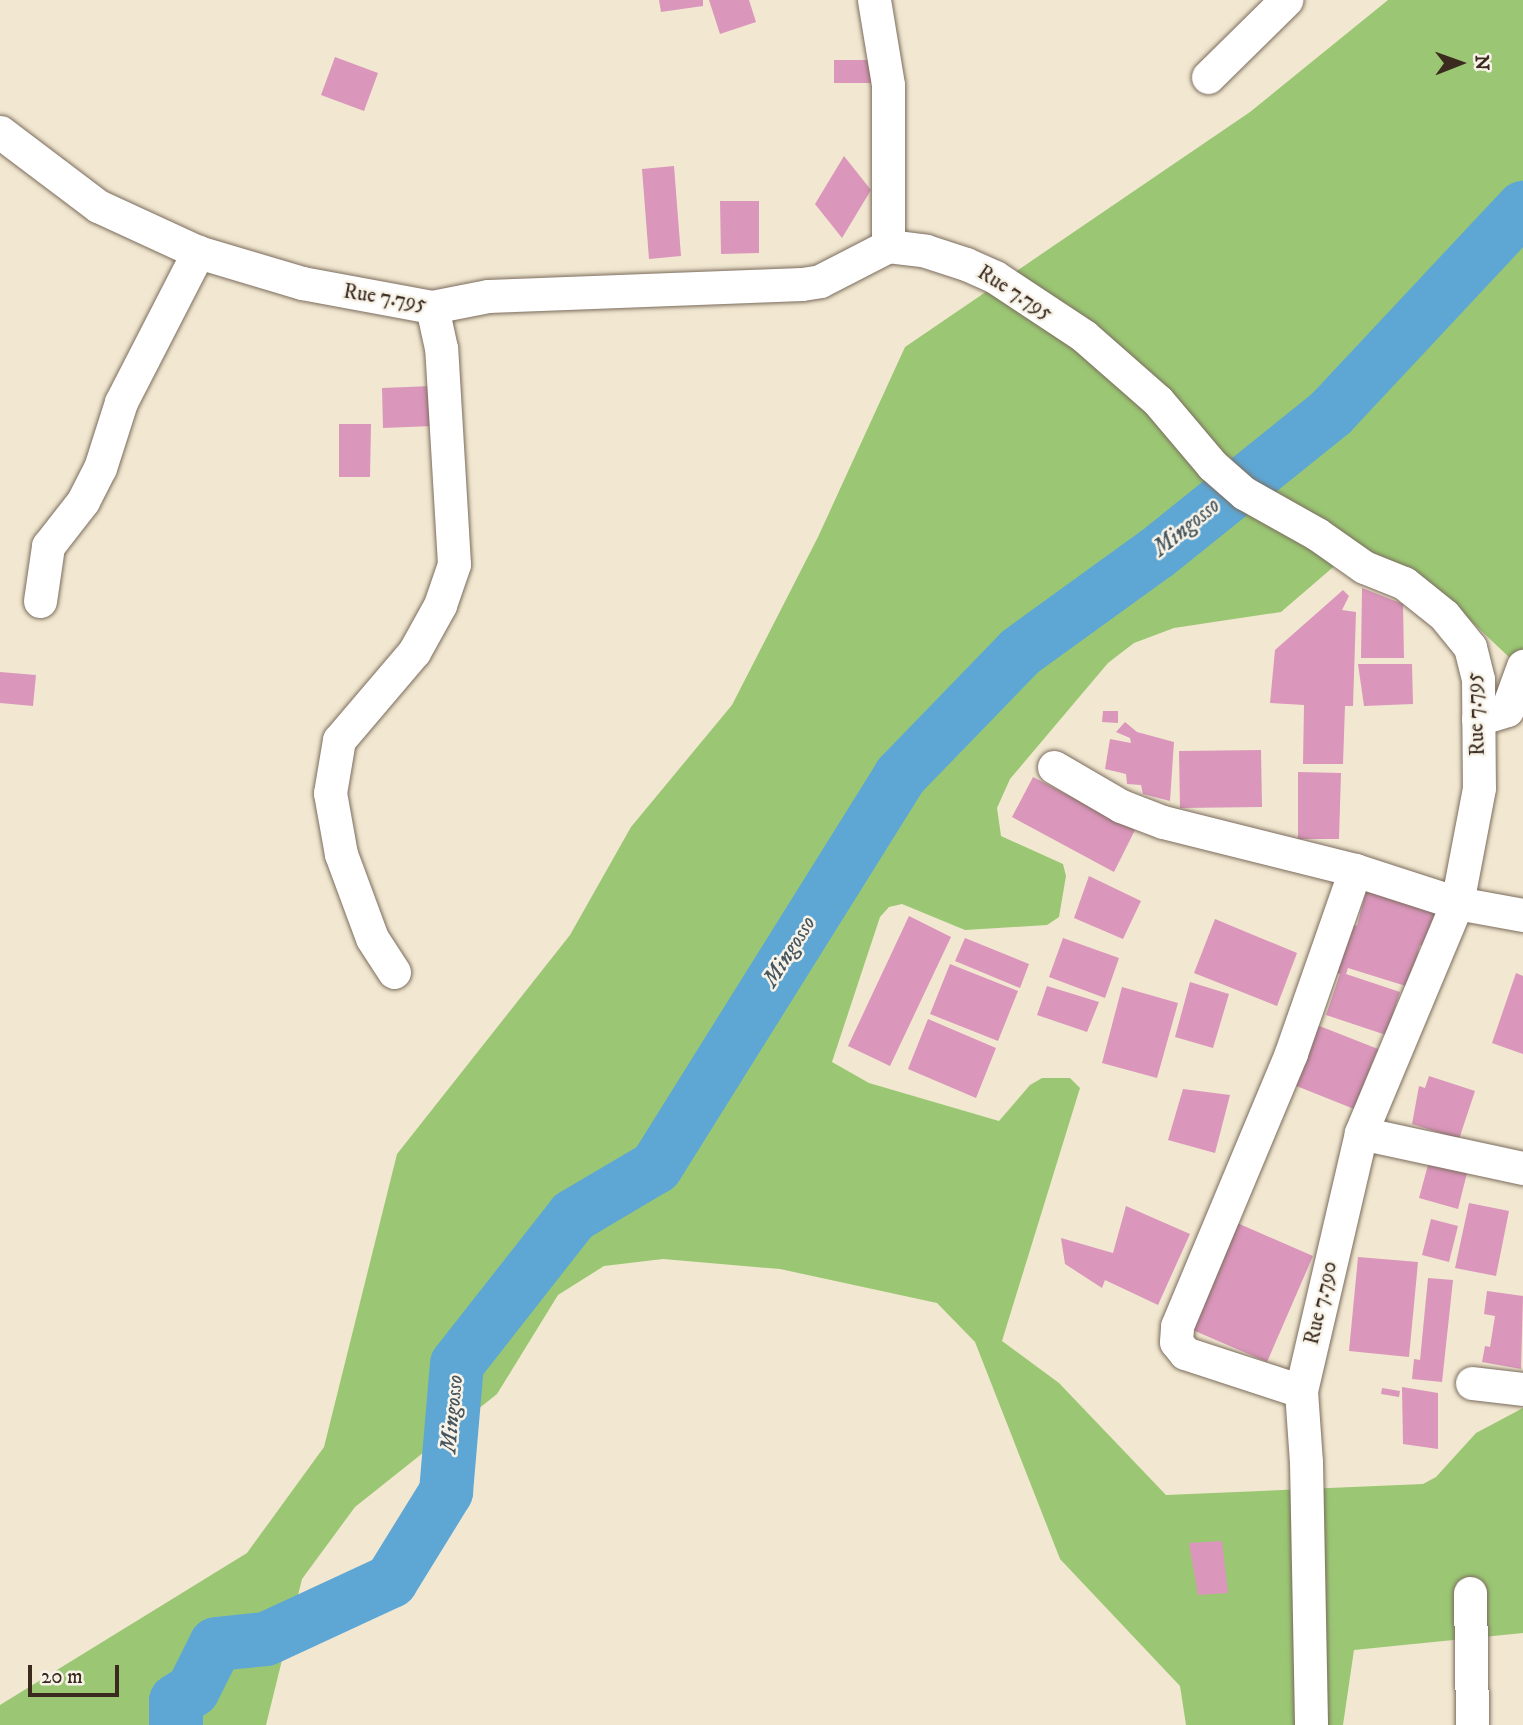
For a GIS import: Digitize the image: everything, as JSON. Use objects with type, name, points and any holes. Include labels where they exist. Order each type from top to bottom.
[{"type":"street","points":[[874,0],[888,85],[888,246]]},
{"type":"street","points":[[1208,77],[1286,0]]},
{"type":"street","name":"Rue 7.795","points":[[6,147],[97,206],[198,252],[302,283],[432,307],[488,296],[802,284],[820,281],[888,246],[926,251],[1003,282],[1084,336],[1158,401],[1212,465],[1244,493],[1364,567],[1404,583],[1444,615],[1470,647],[1478,679],[1479,788],[1457,902]]},
{"type":"street","points":[[40,601],[48,546],[89,490],[121,402],[198,252]]},
{"type":"street","points":[[394,972],[372,938],[341,854],[330,793],[339,740],[414,652],[440,605],[454,564],[441,348],[432,307]]},
{"type":"street","points":[[1478,719],[1507,710],[1523,666]]},
{"type":"street","points":[[1054,767],[1122,806],[1163,822],[1355,870],[1457,902],[1523,915]]},
{"type":"street","points":[[1301,1391],[1185,1353],[1177,1342],[1177,1326],[1291,1053],[1355,870]]},
{"type":"street","name":"Rue 7.790","points":[[1311,1725],[1306,1462],[1301,1391],[1362,1133],[1457,902]]},
{"type":"street","points":[[1362,1133],[1523,1168]]},
{"type":"street","points":[[1472,1383],[1523,1389]]},
{"type":"street","points":[[1470,1593],[1472,1725]]},
{"type":"green space","points":[[1388,0],[1523,0],[1523,655],[1512,660],[1432,584],[1353,550],[1281,612],[1174,628],[1134,643],[1108,663],[1010,779],[997,808],[1001,836],[1063,864],[1066,876],[1059,917],[1047,925],[965,930],[902,904],[889,907],[880,917],[832,1062],[869,1083],[999,1121],[1030,1085],[1042,1078],[1070,1078],[1080,1088],[1002,1341],[1059,1383],[1166,1495],[1423,1484],[1436,1477],[1476,1433],[1523,1408],[1523,1633],[1354,1650],[1343,1725],[1186,1725],[1180,1686],[1060,1559],[975,1342],[937,1303],[780,1269],[663,1259],[604,1266],[558,1295],[497,1394],[355,1507],[302,1579],[266,1725],[0,1725],[0,1705],[247,1553],[324,1447],[397,1154],[570,935],[631,827],[732,705],[818,537],[905,347],[1250,112]]},
{"type":"building","points":[[659,0],[703,0],[703,6],[661,12]]},
{"type":"building","points":[[709,0],[749,0],[756,22],[720,34]]},
{"type":"building","points":[[335,57],[378,73],[364,111],[321,95]]},
{"type":"building","points":[[834,60],[871,60],[871,83],[834,83]]},
{"type":"building","points":[[844,156],[871,190],[842,238],[815,204]]},
{"type":"building","points":[[674,166],[681,256],[649,259],[642,169]]},
{"type":"building","points":[[720,201],[759,201],[759,253],[721,254]]},
{"type":"building","points":[[432,386],[433,426],[383,428],[382,388]]},
{"type":"building","points":[[339,424],[371,424],[370,477],[339,477]]},
{"type":"building","points":[[1362,588],[1403,604],[1404,658],[1361,658]]},
{"type":"building","points":[[1343,590],[1349,596],[1342,610],[1356,612],[1353,706],[1345,706],[1343,764],[1303,764],[1304,705],[1270,703],[1275,650]]},
{"type":"building","points":[[1358,664],[1412,664],[1413,704],[1364,706]]},
{"type":"building","points":[[0,672],[36,675],[33,706],[0,703]]},
{"type":"building","points":[[1103,711],[1118,711],[1118,723],[1102,722]]},
{"type":"building","points":[[1125,722],[1137,732],[1174,742],[1170,801],[1143,794],[1141,785],[1127,784],[1126,774],[1105,769],[1110,739],[1131,743],[1130,738],[1116,732]]},
{"type":"building","points":[[1261,750],[1262,807],[1180,808],[1179,751]]},
{"type":"building","points":[[1298,772],[1341,773],[1339,839],[1298,839]]},
{"type":"building","points":[[1033,777],[1135,830],[1114,872],[1012,817]]},
{"type":"building","points":[[1089,876],[1141,901],[1123,939],[1074,918]]},
{"type":"building","points":[[1369,880],[1442,907],[1431,950],[1420,945],[1409,987],[1348,968],[1346,974],[1400,992],[1386,1035],[1326,1015],[1340,974],[1328,969],[1343,921],[1357,926]]},
{"type":"building","points":[[909,916],[951,937],[890,1066],[848,1046]]},
{"type":"building","points":[[1215,919],[1297,953],[1277,1006],[1194,973]]},
{"type":"building","points":[[965,938],[1029,964],[1020,988],[955,961]]},
{"type":"building","points":[[1063,938],[1119,958],[1105,998],[1049,977]]},
{"type":"building","points":[[950,964],[1018,991],[998,1041],[930,1014]]},
{"type":"building","points":[[1516,973],[1523,976],[1523,1054],[1492,1043]]},
{"type":"building","points":[[1190,982],[1229,994],[1213,1048],[1175,1037]]},
{"type":"building","points":[[1047,986],[1099,1002],[1087,1032],[1037,1015]]},
{"type":"building","points":[[1122,987],[1178,1003],[1157,1078],[1102,1063]]},
{"type":"building","points":[[928,1019],[996,1048],[976,1098],[908,1069]]},
{"type":"building","points":[[1317,1025],[1378,1049],[1354,1109],[1294,1085]]},
{"type":"building","points":[[1429,1076],[1475,1091],[1459,1139],[1412,1124],[1419,1086],[1425,1088]]},
{"type":"building","points":[[1183,1089],[1230,1095],[1215,1153],[1168,1140]]},
{"type":"building","points":[[1431,1154],[1469,1165],[1458,1209],[1419,1198]]},
{"type":"building","points":[[1469,1203],[1509,1211],[1496,1276],[1455,1268]]},
{"type":"building","points":[[1126,1206],[1190,1234],[1158,1305],[1105,1280],[1102,1288],[1065,1264],[1061,1238],[1113,1253]]},
{"type":"building","points":[[1431,1219],[1458,1226],[1449,1262],[1422,1255]]},
{"type":"building","points":[[1235,1222],[1313,1256],[1267,1362],[1188,1328]]},
{"type":"building","points":[[1358,1257],[1418,1262],[1409,1357],[1349,1351]]},
{"type":"building","points":[[1428,1278],[1453,1280],[1442,1382],[1412,1379],[1414,1359],[1420,1360]]},
{"type":"building","points":[[1487,1291],[1523,1296],[1521,1369],[1482,1362],[1485,1346],[1490,1347],[1495,1316],[1484,1314]]},
{"type":"building","points":[[1402,1387],[1438,1393],[1438,1449],[1403,1444]]},
{"type":"building","points":[[1382,1388],[1400,1391],[1399,1397],[1381,1394]]},
{"type":"building","points":[[1222,1541],[1228,1593],[1198,1595],[1189,1543]]},
{"type":"waterway","name":"Mingosso","points":[[176,1725],[176,1701],[193,1690],[216,1644],[266,1639],[391,1581],[446,1492],[457,1364],[573,1216],[656,1167],[900,776],[1020,652],[1157,553],[1331,413],[1523,208]]}]
